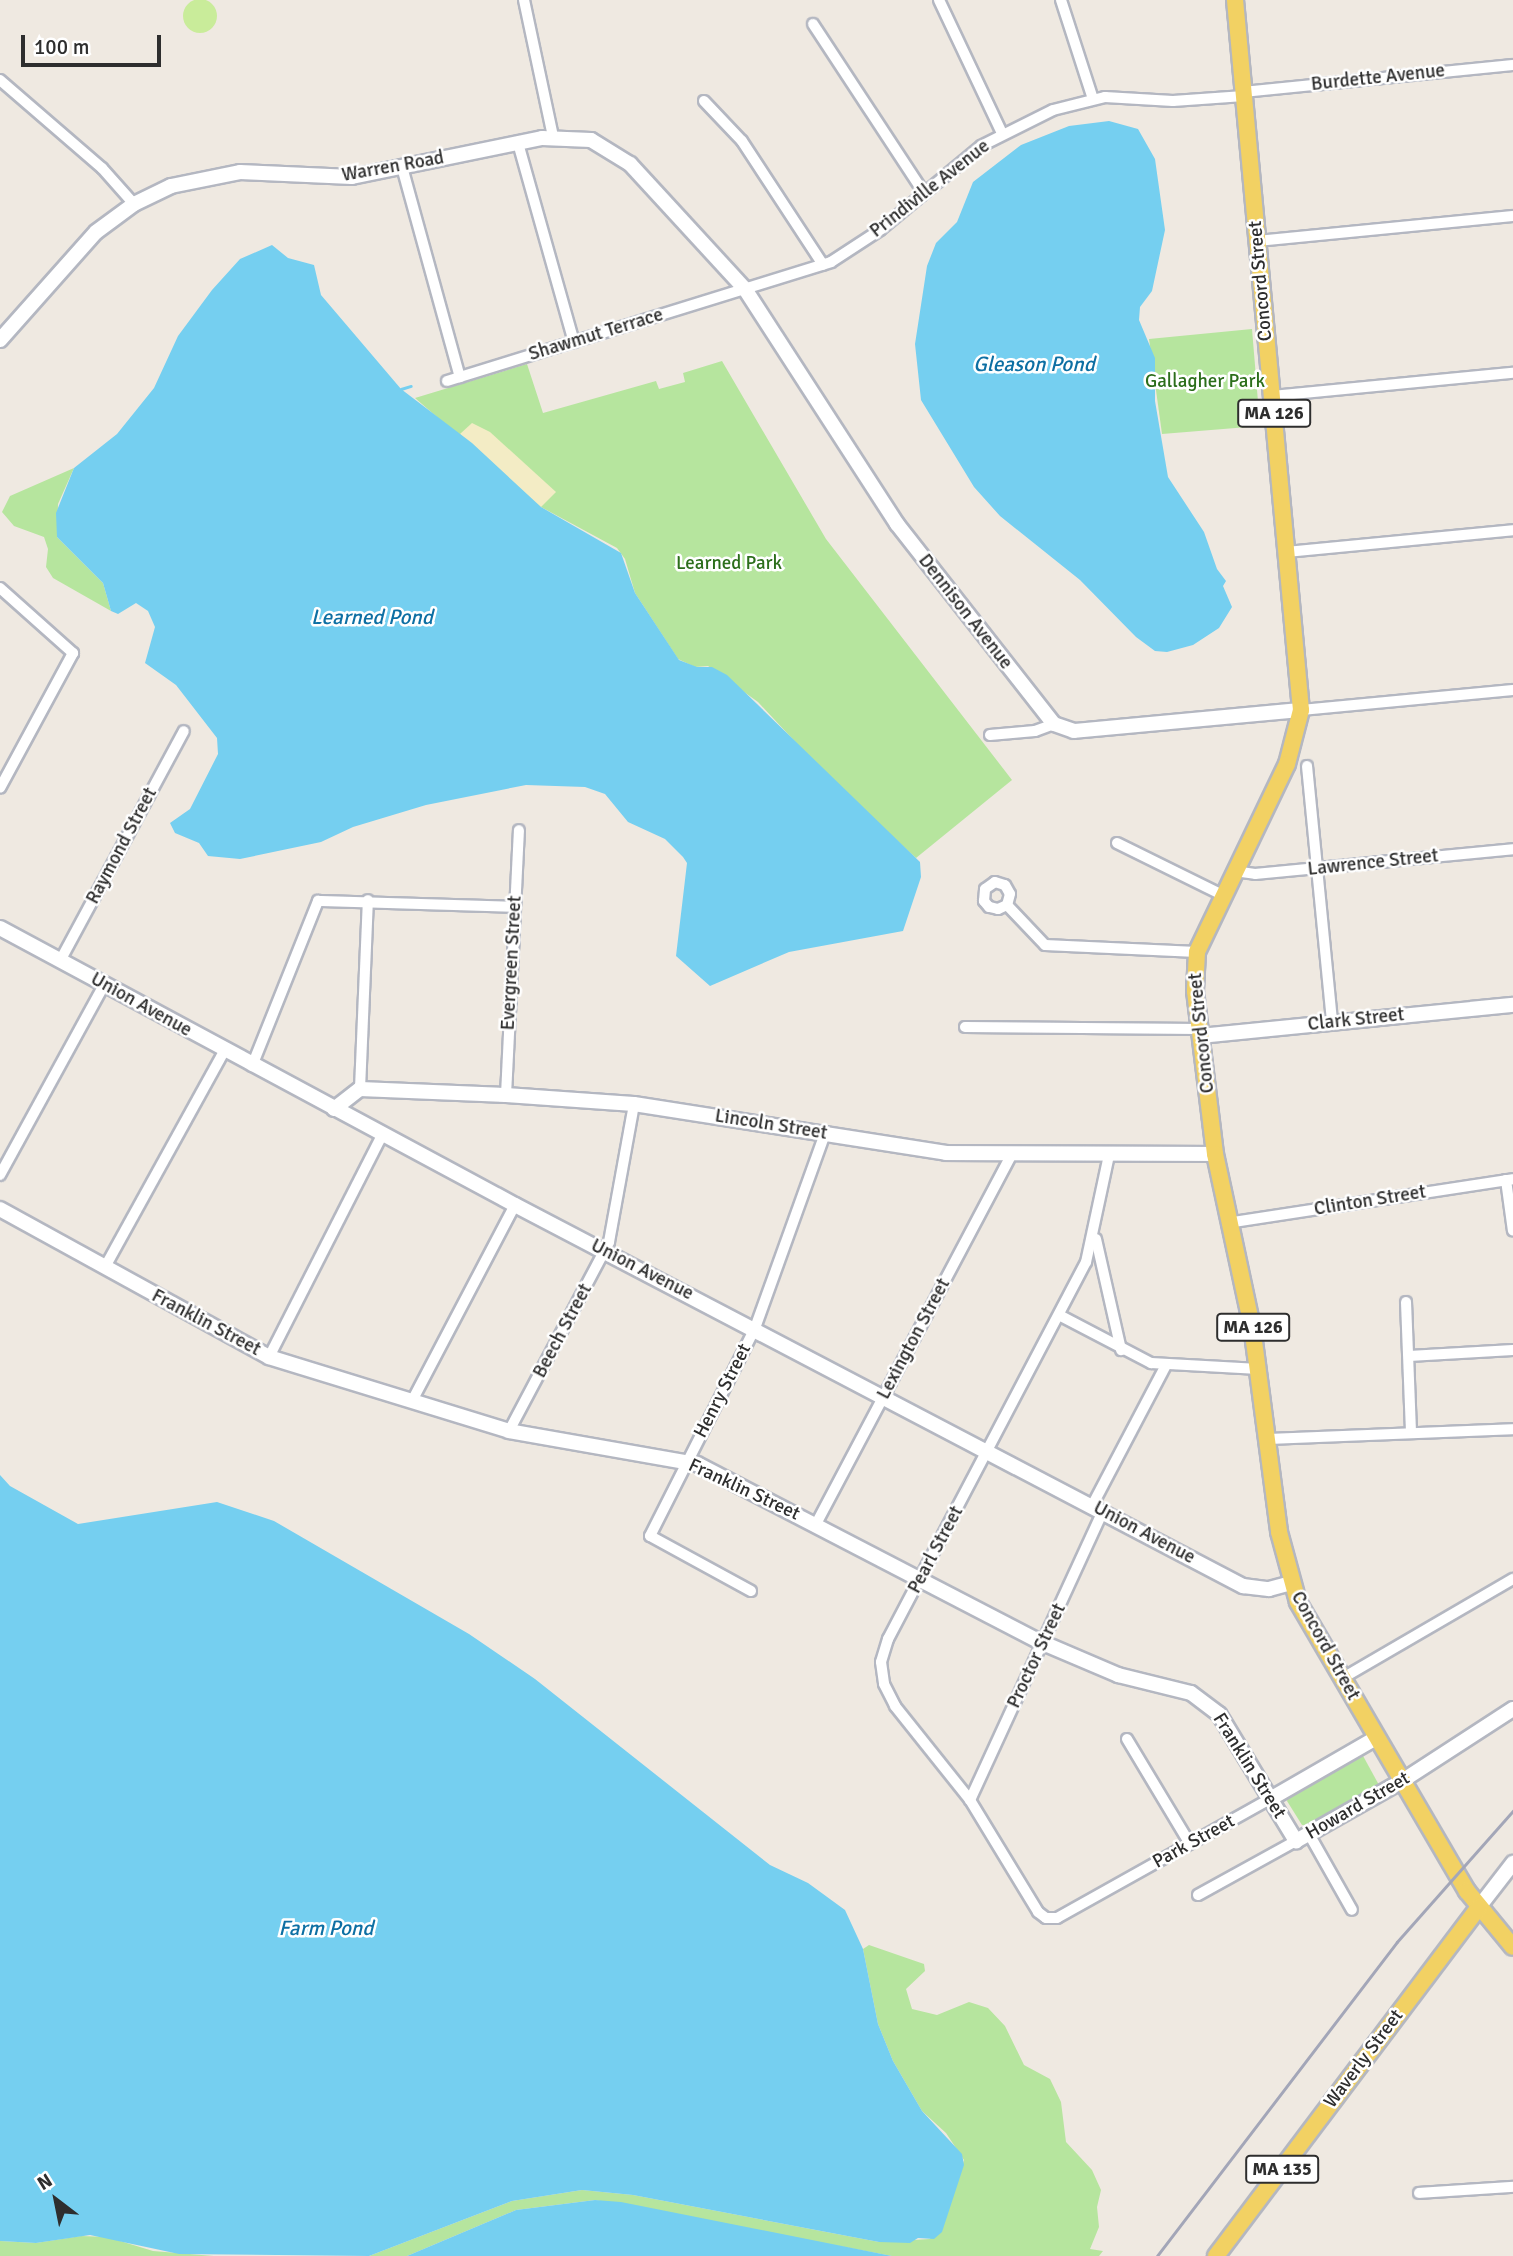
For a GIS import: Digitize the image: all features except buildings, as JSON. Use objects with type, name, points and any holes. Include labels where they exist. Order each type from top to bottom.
[{"type":"main road","name":"Concord Street","points":[[1235,0],[1301,710],[1287,764],[1197,952],[1199,1033],[1215,1154],[1259,1369],[1274,1503],[1291,1583],[1341,1679],[1479,1907]]},
{"type":"main road","name":"MA 126","points":[[1479,1907],[1513,1947]]},
{"type":"main road","name":"Waverly Street","points":[[1216,2256],[1479,1907]]},
{"type":"street","points":[[524,0],[553,136]]},
{"type":"street","points":[[939,0],[1002,133]]},
{"type":"street","points":[[1061,0],[1093,99]]},
{"type":"street","points":[[813,24],[924,193]]},
{"type":"street","name":"Burdette Avenue","points":[[1243,94],[1513,65]]},
{"type":"street","points":[[0,80],[102,168],[134,204]]},
{"type":"street","name":"Prindiville Avenue","points":[[745,289],[823,265],[880,230],[1002,133],[1040,115],[1093,99],[1173,101],[1243,94]]},
{"type":"street","points":[[704,101],[741,141],[823,265]]},
{"type":"street","name":"Warren Road","points":[[0,340],[90,237],[134,204],[171,186],[226,173],[338,179],[553,136],[591,141],[620,156],[745,289]]},
{"type":"street","points":[[518,143],[574,342]]},
{"type":"street","points":[[402,167],[460,377]]},
{"type":"street","points":[[1257,241],[1513,216]]},
{"type":"street","name":"Shawmut Terrace","points":[[447,381],[745,289]]},
{"type":"street","name":"Dennison Avenue","points":[[745,289],[897,524],[1054,723]]},
{"type":"street","points":[[1272,396],[1513,373]]},
{"type":"street","points":[[1286,552],[1513,530]]},
{"type":"street","points":[[0,588],[73,653],[0,788]]},
{"type":"street","points":[[990,735],[1035,731],[1054,723],[1074,731],[1513,690]]},
{"type":"street","name":"Raymond Street","points":[[60,961],[184,731]]},
{"type":"street","points":[[1307,766],[1332,1023]]},
{"type":"street","name":"Evergreen Street","points":[[506,1095],[519,830]]},
{"type":"street","points":[[1117,843],[1222,895]]},
{"type":"street","name":"Lawrence Street","points":[[1234,871],[1255,874],[1513,849]]},
{"type":"street","points":[[252,1066],[313,908],[323,898],[515,907]]},
{"type":"street","points":[[334,1110],[360,1089],[368,900]]},
{"type":"street","points":[[1007,905],[1045,945],[1197,952]]},
{"type":"street","name":"Union Avenue","points":[[0,928],[334,1110],[755,1328],[1243,1586],[1269,1589],[1291,1583]]},
{"type":"street","points":[[0,1175],[104,985]]},
{"type":"street","name":"Clark Street","points":[[1199,1033],[1513,1005]]},
{"type":"street","points":[[965,1027],[1199,1033]]},
{"type":"street","points":[[105,1268],[224,1051]]},
{"type":"street","name":"Lincoln Street","points":[[360,1089],[634,1104],[929,1151],[1012,1154],[1215,1154]]},
{"type":"street","name":"Beech Street","points":[[509,1432],[605,1251],[634,1104]]},
{"type":"street","name":"Henry Street","points":[[751,1591],[650,1536],[755,1328],[825,1134]]},
{"type":"street","points":[[269,1357],[382,1135]]},
{"type":"street","name":"Lexington Street","points":[[816,1524],[1012,1154]]},
{"type":"street","name":"Pearl Street","points":[[1046,1918],[1038,1912],[970,1800],[895,1706],[881,1673],[888,1639],[1059,1315],[1095,1235],[1109,1154]]},
{"type":"street","points":[[1509,1179],[1513,1231]]},
{"type":"street","name":"Clinton Street","points":[[1227,1223],[1509,1179]]},
{"type":"street","points":[[412,1401],[514,1205]]},
{"type":"street","name":"Franklin Street","points":[[0,1209],[269,1357],[509,1432],[686,1461],[816,1524],[1043,1643],[1107,1671],[1179,1689],[1205,1702],[1225,1724],[1270,1799],[1303,1838],[1352,1910]]},
{"type":"street","points":[[1095,1235],[1121,1350]]},
{"type":"street","points":[[1406,1302],[1411,1432]]},
{"type":"street","points":[[1059,1315],[1121,1350],[1165,1367],[1259,1369]]},
{"type":"street","points":[[1409,1356],[1513,1350]]},
{"type":"street","name":"Proctor Street","points":[[970,1800],[1043,1643],[1097,1508],[1136,1421],[1165,1367]]},
{"type":"street","points":[[1267,1439],[1513,1429]]},
{"type":"street","points":[[1341,1679],[1513,1579]]},
{"type":"street","name":"Howard Street","points":[[1198,1895],[1402,1782],[1513,1709]]},
{"type":"street","name":"Park Street","points":[[1046,1918],[1057,1918],[1376,1738]]},
{"type":"street","points":[[1127,1739],[1190,1844]]},
{"type":"street","name":"Waverly Street","points":[[1479,1907],[1513,1863]]},
{"type":"street","points":[[1419,2193],[1513,2187]]},
{"type":"green space","points":[[200,-1],[212,4],[217,16],[212,28],[200,33],[188,28],[183,16],[188,4]]},
{"type":"green space","name":"Gallagher Park","points":[[1252,329],[1260,426],[1162,434],[1149,339]]},
{"type":"green space","name":"Learned Park","points":[[722,361],[826,539],[1012,780],[916,858],[830,779],[758,702],[708,666],[695,667],[678,659],[635,593],[625,559],[617,548],[541,507],[415,398],[527,364],[543,413],[656,381],[659,389],[685,382],[683,373]]},
{"type":"green space","points":[[74,468],[58,504],[57,537],[103,583],[111,611],[53,578],[46,567],[48,549],[44,537],[14,526],[2,512],[10,496]]},
{"type":"green space","points":[[1362,1754],[1379,1785],[1309,1825],[1302,1825],[1287,1801],[1289,1795]]},
{"type":"green space","points":[[869,1945],[924,1964],[925,1971],[906,1989],[912,2009],[937,2015],[969,2002],[988,2008],[1005,2026],[1024,2065],[1050,2079],[1061,2102],[1066,2142],[1092,2170],[1101,2190],[1097,2207],[1099,2227],[1090,2249],[1103,2251],[1099,2256],[892,2256],[595,2200],[516,2210],[407,2256],[369,2256],[512,2201],[582,2190],[633,2195],[879,2242],[930,2239],[949,2208],[964,2160],[946,2133],[922,2111],[893,2061],[878,2024],[863,1949]]},
{"type":"green space","points":[[81,2236],[107,2237],[153,2251],[214,2256],[0,2256],[0,2241],[36,2243]]},
{"type":"sand","points":[[472,423],[490,432],[556,492],[541,507],[460,434]]},
{"type":"water","name":"Gleason Pond","points":[[1109,121],[1138,129],[1155,159],[1165,230],[1152,291],[1140,307],[1139,320],[1155,358],[1155,401],[1168,477],[1204,532],[1217,569],[1226,581],[1223,586],[1232,607],[1219,628],[1193,645],[1167,652],[1155,651],[1136,637],[1080,580],[1000,516],[974,487],[921,400],[915,344],[927,266],[936,243],[957,222],[973,182],[1021,145],[1069,126]]},
{"type":"water","name":"Learned Pond","points":[[272,245],[288,258],[314,265],[321,295],[401,389],[472,443],[541,507],[621,553],[635,593],[679,660],[697,667],[712,667],[727,675],[920,862],[921,877],[903,931],[789,952],[710,986],[676,956],[687,863],[665,839],[628,822],[605,794],[585,787],[526,785],[426,805],[353,827],[321,842],[240,859],[208,856],[199,843],[175,833],[170,823],[190,809],[218,754],[217,738],[176,685],[145,663],[155,627],[148,611],[136,603],[118,614],[111,611],[103,583],[57,537],[56,513],[74,468],[117,434],[154,388],[178,336],[212,290],[240,259]]},
{"type":"water","name":"Farm Pond","points":[[0,1475],[10,1486],[78,1524],[217,1502],[274,1521],[469,1634],[535,1679],[770,1865],[808,1883],[845,1910],[863,1949],[878,2024],[893,2061],[922,2111],[962,2154],[964,2165],[942,2232],[934,2239],[918,2238],[910,2243],[879,2242],[633,2195],[582,2190],[512,2201],[369,2256],[179,2254],[90,2235],[36,2243],[0,2241]]},
{"type":"water","points":[[595,2200],[621,2202],[892,2256],[407,2256],[516,2210]]},
{"type":"waterway","points":[[401,389],[411,386]]},
{"type":"railway","points":[[1157,2256],[1397,1942],[1513,1811]]}]
